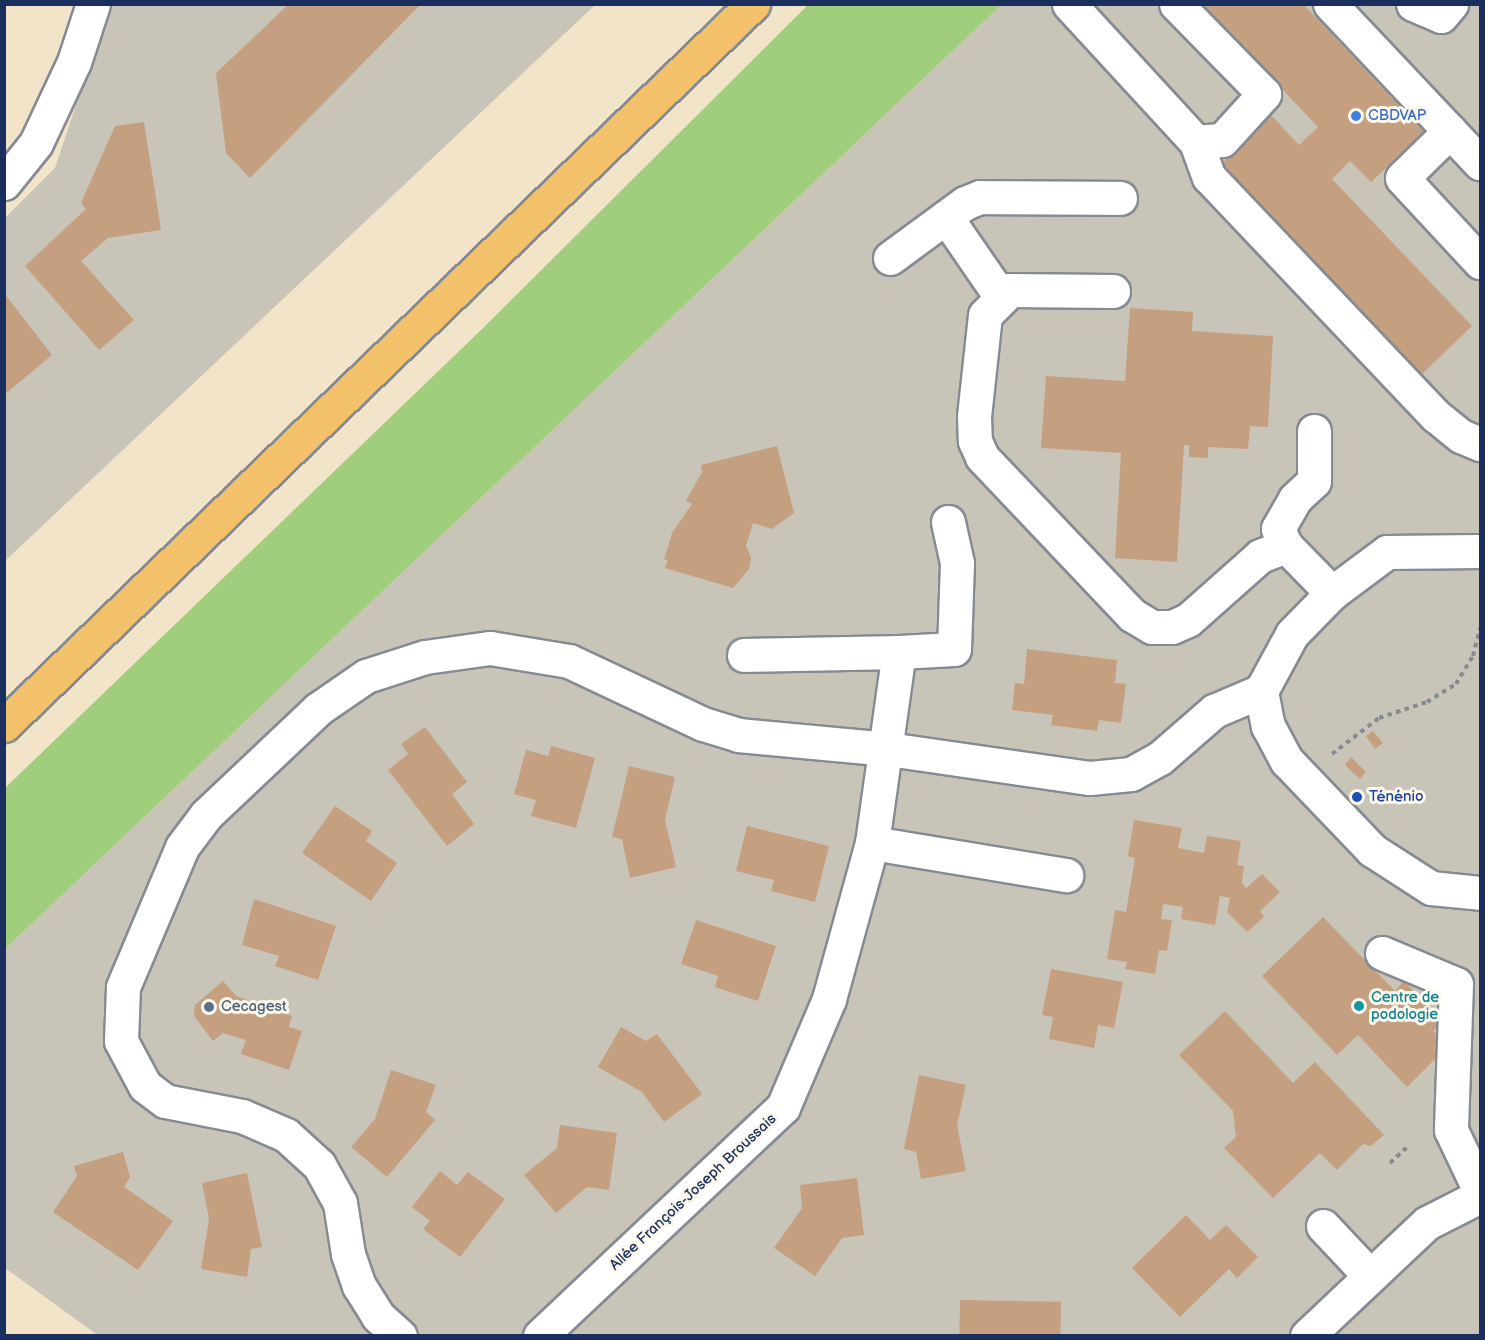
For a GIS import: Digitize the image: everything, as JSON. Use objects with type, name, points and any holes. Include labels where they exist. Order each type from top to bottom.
[{"type":"main road","points":[[4,726],[753,4]]},
{"type":"street","points":[[4,183],[36,143],[74,62],[93,4]]},
{"type":"street","points":[[1069,4],[1196,142],[1209,177],[1436,417],[1480,444]]},
{"type":"street","points":[[1176,4],[1264,94],[1222,140],[1196,142]]},
{"type":"street","points":[[1330,4],[1480,163]]},
{"type":"street","points":[[1413,4],[1441,16],[1451,4]]},
{"type":"street","points":[[1450,131],[1401,178],[1480,262]]},
{"type":"street","points":[[890,258],[946,217],[980,197],[1120,198]]},
{"type":"street","points":[[946,217],[1001,297]]},
{"type":"street","points":[[1113,291],[1030,288],[1010,290],[985,315],[981,326],[974,416],[975,441],[982,457],[1132,615],[1152,627],[1172,627],[1188,620],[1260,556],[1286,546]]},
{"type":"street","points":[[1314,431],[1314,481],[1295,499],[1278,529],[1286,546],[1332,593]]},
{"type":"street","points":[[744,655],[954,649],[957,563],[948,522]]},
{"type":"street","points":[[400,1335],[378,1316],[359,1286],[348,1254],[340,1203],[319,1165],[286,1135],[242,1116],[165,1101],[145,1086],[121,1041],[128,976],[182,847],[206,815],[318,710],[366,676],[425,657],[490,648],[569,661],[703,724],[738,735],[888,749],[1090,778],[1131,774],[1160,758],[1214,711],[1261,691],[1292,634],[1332,593],[1388,552],[1480,551]]},
{"type":"street","name":"Allée François-Joseph Broussais","points":[[540,1335],[783,1107],[829,999],[872,843],[888,749],[899,652]]},
{"type":"street","points":[[1261,691],[1268,726],[1287,760],[1372,850],[1431,888],[1480,892]]},
{"type":"street","points":[[872,843],[1066,875]]},
{"type":"street","points":[[1382,953],[1456,984],[1451,1130],[1480,1191]]},
{"type":"street","points":[[1307,1335],[1427,1223],[1480,1196]]},
{"type":"street","points":[[1323,1226],[1370,1276]]},
{"type":"path","points":[[1330,754],[1379,718],[1427,702],[1456,684],[1473,656],[1480,628]]},
{"type":"path","points":[[1390,1163],[1409,1145]]},
{"type":"shaded area","points":[[109,5],[595,5],[5,561],[5,218],[55,168]]},
{"type":"shaded area","points":[[1001,5],[1480,5],[1480,1335],[99,1336],[5,1268],[5,949]]},
{"type":"green space","points":[[808,5],[1001,5],[5,949],[5,788],[479,332]]},
{"type":"building","points":[[289,4],[421,4],[250,178],[226,153],[216,73]]},
{"type":"building","points":[[1201,4],[1303,4],[1424,132],[1371,182],[1350,161],[1332,179],[1472,326],[1415,381],[1214,171],[1271,115],[1299,145],[1318,127]]},
{"type":"building","points":[[144,122],[161,230],[108,238],[81,261],[134,320],[99,350],[25,266],[86,209],[81,203],[115,126]]},
{"type":"building","points":[[4,293],[52,355],[4,395]]},
{"type":"building","points":[[1130,308],[1193,312],[1192,331],[1273,336],[1268,427],[1250,426],[1248,449],[1208,447],[1208,458],[1189,457],[1189,445],[1184,445],[1177,562],[1115,558],[1121,453],[1041,448],[1046,376],[1125,381]]},
{"type":"building","points":[[777,446],[794,513],[772,529],[753,523],[746,546],[751,557],[749,569],[733,588],[665,568],[668,559],[664,560],[672,533],[692,504],[686,501],[702,472],[701,465]]},
{"type":"building","points":[[1027,649],[1117,660],[1115,683],[1126,684],[1121,723],[1099,720],[1097,731],[1051,725],[1053,715],[1012,710],[1015,683],[1024,684]]},
{"type":"building","points":[[425,727],[467,782],[452,794],[474,824],[447,846],[388,770],[408,754],[401,744]]},
{"type":"building","points":[[1373,731],[1383,743],[1375,749],[1366,736]]},
{"type":"building","points":[[551,746],[595,758],[576,828],[531,816],[536,800],[514,794],[526,750],[548,756]]},
{"type":"building","points":[[1351,757],[1366,772],[1360,779],[1345,765]]},
{"type":"building","points":[[629,766],[675,777],[665,820],[676,867],[630,878],[622,839],[612,837]]},
{"type":"building","points":[[335,806],[372,831],[366,841],[397,863],[371,901],[302,853]]},
{"type":"building","points":[[1134,820],[1182,828],[1178,848],[1204,853],[1207,836],[1241,841],[1237,865],[1244,866],[1242,883],[1246,888],[1262,874],[1280,892],[1260,911],[1264,917],[1247,932],[1227,912],[1230,898],[1220,896],[1215,925],[1181,919],[1183,907],[1163,904],[1161,919],[1172,920],[1167,951],[1159,950],[1155,974],[1125,969],[1127,962],[1107,959],[1115,910],[1126,912],[1135,858],[1128,856]]},
{"type":"building","points":[[747,826],[829,846],[815,902],[771,891],[774,880],[736,871]]},
{"type":"building","points":[[254,899],[336,926],[318,980],[275,966],[279,956],[242,945]]},
{"type":"building","name":"Centre de podologie","points":[[1323,917],[1395,991],[1404,981],[1443,1021],[1433,1031],[1443,1040],[1434,1048],[1440,1054],[1407,1087],[1358,1035],[1337,1055],[1262,976]]},
{"type":"building","points":[[696,920],[776,946],[758,1001],[715,987],[718,976],[681,964]]},
{"type":"building","points":[[1051,969],[1123,982],[1114,1028],[1098,1025],[1094,1048],[1049,1039],[1053,1017],[1042,1015]]},
{"type":"building","points":[[223,981],[236,996],[292,1016],[289,1027],[302,1031],[289,1070],[241,1054],[246,1040],[223,1033],[213,1041],[194,1016],[195,1005]]},
{"type":"building","points":[[1225,1011],[1293,1083],[1315,1062],[1384,1135],[1371,1146],[1363,1144],[1337,1170],[1320,1153],[1273,1198],[1224,1148],[1236,1137],[1233,1111],[1179,1055]]},
{"type":"building","points":[[621,1027],[646,1041],[657,1034],[702,1094],[664,1122],[642,1092],[598,1067]]},
{"type":"building","points":[[391,1070],[436,1085],[426,1112],[435,1120],[387,1177],[351,1147],[375,1119]]},
{"type":"building","points":[[919,1075],[966,1085],[957,1125],[966,1171],[921,1179],[916,1152],[904,1149]]},
{"type":"building","points":[[560,1125],[617,1133],[609,1190],[587,1187],[556,1213],[524,1175],[557,1148]]},
{"type":"building","points":[[123,1152],[130,1177],[124,1187],[173,1221],[138,1270],[53,1212],[77,1176],[74,1166]]},
{"type":"building","points":[[440,1171],[457,1185],[468,1172],[505,1199],[460,1257],[423,1229],[430,1221],[412,1207]]},
{"type":"building","points":[[247,1173],[262,1247],[251,1249],[247,1277],[201,1269],[209,1219],[202,1183]]},
{"type":"building","points":[[857,1178],[864,1235],[842,1238],[815,1276],[774,1248],[802,1208],[800,1185]]},
{"type":"building","points":[[1186,1215],[1210,1240],[1226,1225],[1258,1257],[1237,1278],[1229,1269],[1180,1317],[1132,1268]]},
{"type":"building","points":[[960,1300],[1061,1302],[1060,1336],[959,1336]]},
{"type":"place","name":"CBDVAP","points":[[1356,116]]},
{"type":"place","name":"Ténénio","points":[[1357,797]]},
{"type":"place","name":"Centre de podologie","points":[[1359,1006]]},
{"type":"place","name":"Cecagest","points":[[209,1007]]}]
